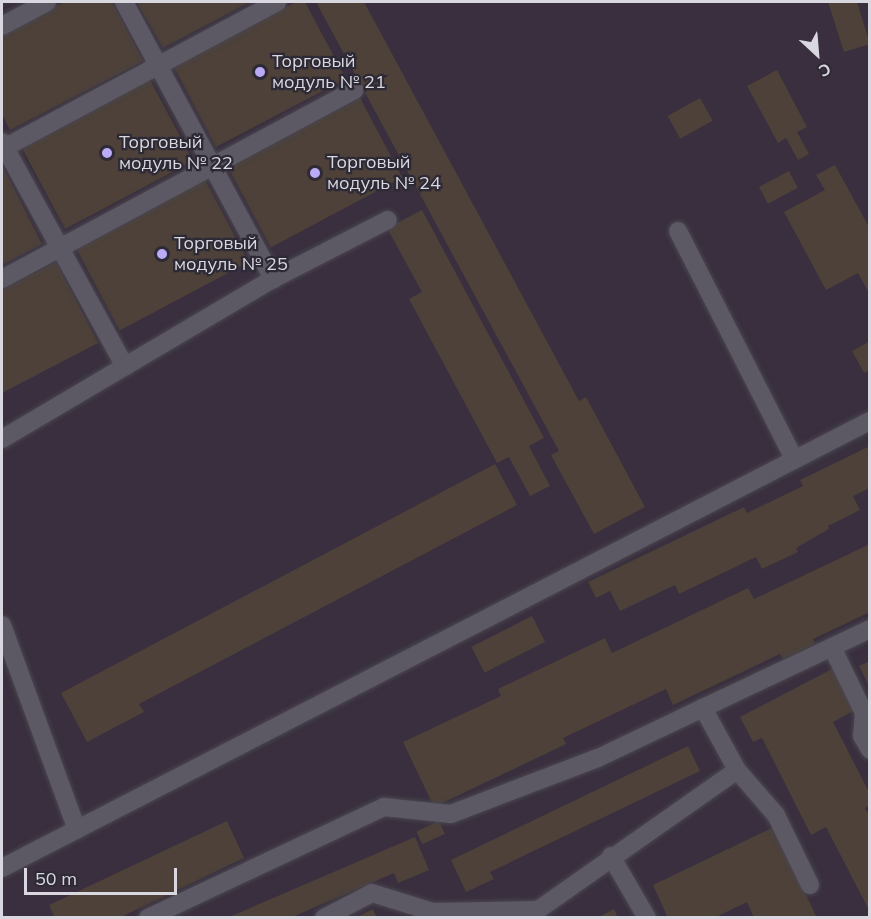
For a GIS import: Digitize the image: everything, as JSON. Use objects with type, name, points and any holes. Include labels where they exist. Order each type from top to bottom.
[{"type":"street","points":[[2,26],[47,2]]},
{"type":"street","points":[[124,2],[273,279]]},
{"type":"street","points":[[125,368],[2,146],[277,2]]},
{"type":"street","points":[[2,279],[356,90]]},
{"type":"street","points":[[2,440],[273,279],[388,220]]},
{"type":"street","points":[[678,231],[794,459]]},
{"type":"street","points":[[2,868],[870,421]]},
{"type":"street","points":[[2,625],[77,830]]},
{"type":"street","points":[[148,918],[384,807],[451,814],[598,758],[870,629]]},
{"type":"street","points":[[832,647],[864,713],[862,736],[870,750]]},
{"type":"street","points":[[703,708],[738,770],[776,815],[810,885]]},
{"type":"street","points":[[324,918],[372,893],[434,912],[539,914],[611,856],[738,770]]},
{"type":"street","points":[[611,856],[647,918]]},
{"type":"shaded area","points":[[2,2],[869,2],[869,917],[2,917]]},
{"type":"building","points":[[64,2],[112,2],[143,61],[10,130],[2,114],[2,34]]},
{"type":"building","points":[[137,2],[250,2],[163,48]]},
{"type":"building","name":"Торговый модуль № 21","points":[[296,2],[305,2],[346,79],[216,147],[173,65]]},
{"type":"building","points":[[316,2],[364,2],[579,401],[586,397],[645,507],[594,534],[551,455],[559,451]]},
{"type":"building","points":[[828,2],[857,2],[870,44],[844,52]]},
{"type":"building","points":[[777,70],[807,127],[797,132],[809,154],[798,160],[786,138],[778,143],[747,86]]},
{"type":"building","name":"Торговый модуль № 22","points":[[149,78],[193,161],[65,229],[21,146]]},
{"type":"building","name":"Торговый модуль № 24","points":[[360,98],[402,177],[271,247],[228,168]]},
{"type":"building","points":[[700,98],[713,121],[680,139],[668,116]]},
{"type":"building","points":[[2,165],[42,244],[2,265]]},
{"type":"building","points":[[835,165],[870,229],[870,295],[858,273],[826,290],[784,212],[825,190],[816,175]]},
{"type":"building","points":[[789,171],[798,188],[768,204],[759,187]]},
{"type":"building","name":"Торговый модуль № 25","points":[[204,178],[249,262],[120,330],[75,247]]},
{"type":"building","points":[[422,210],[544,438],[529,446],[550,486],[530,496],[509,457],[497,463],[409,299],[422,292],[387,228]]},
{"type":"building","points":[[56,262],[98,343],[2,393],[2,290]]},
{"type":"building","points":[[870,341],[870,370],[864,373],[852,351]]},
{"type":"building","points":[[870,446],[870,488],[853,496],[860,510],[828,526],[829,529],[796,548],[798,552],[762,569],[756,557],[679,594],[675,585],[620,611],[610,591],[596,598],[588,582],[744,507],[747,513],[803,486],[800,480]]},
{"type":"building","points":[[495,464],[517,505],[139,704],[144,712],[87,742],[61,693]]},
{"type":"building","points":[[870,544],[870,612],[813,639],[815,644],[783,659],[780,654],[673,705],[666,689],[563,738],[566,744],[434,807],[403,742],[501,696],[498,689],[605,638],[612,653],[748,588],[754,599]]},
{"type":"building","points":[[532,616],[545,642],[485,673],[471,647]]},
{"type":"building","points":[[870,661],[870,688],[859,666]]},
{"type":"building","points":[[838,666],[859,708],[833,722],[870,794],[870,805],[865,808],[870,816],[870,912],[826,827],[811,835],[762,738],[753,742],[740,717]]},
{"type":"building","points":[[688,746],[700,771],[490,872],[494,879],[466,892],[451,860]]},
{"type":"building","points":[[227,821],[244,858],[119,918],[55,918],[49,905]]},
{"type":"building","points":[[439,821],[445,834],[422,844],[416,832]]},
{"type":"building","points":[[774,827],[817,918],[754,918],[747,902],[714,918],[668,918],[653,885]]},
{"type":"building","points":[[415,837],[429,870],[398,883],[394,873],[290,918],[227,918]]},
{"type":"building","points":[[373,909],[377,918],[355,918]]},
{"type":"building","points":[[614,909],[618,918],[597,918]]},
{"type":"place","name":"Торговый модуль № 21","points":[[260,72]]},
{"type":"place","name":"Торговый модуль № 22","points":[[107,153]]},
{"type":"place","name":"Торговый модуль № 24","points":[[315,173]]},
{"type":"place","name":"Торговый модуль № 25","points":[[162,254]]}]
